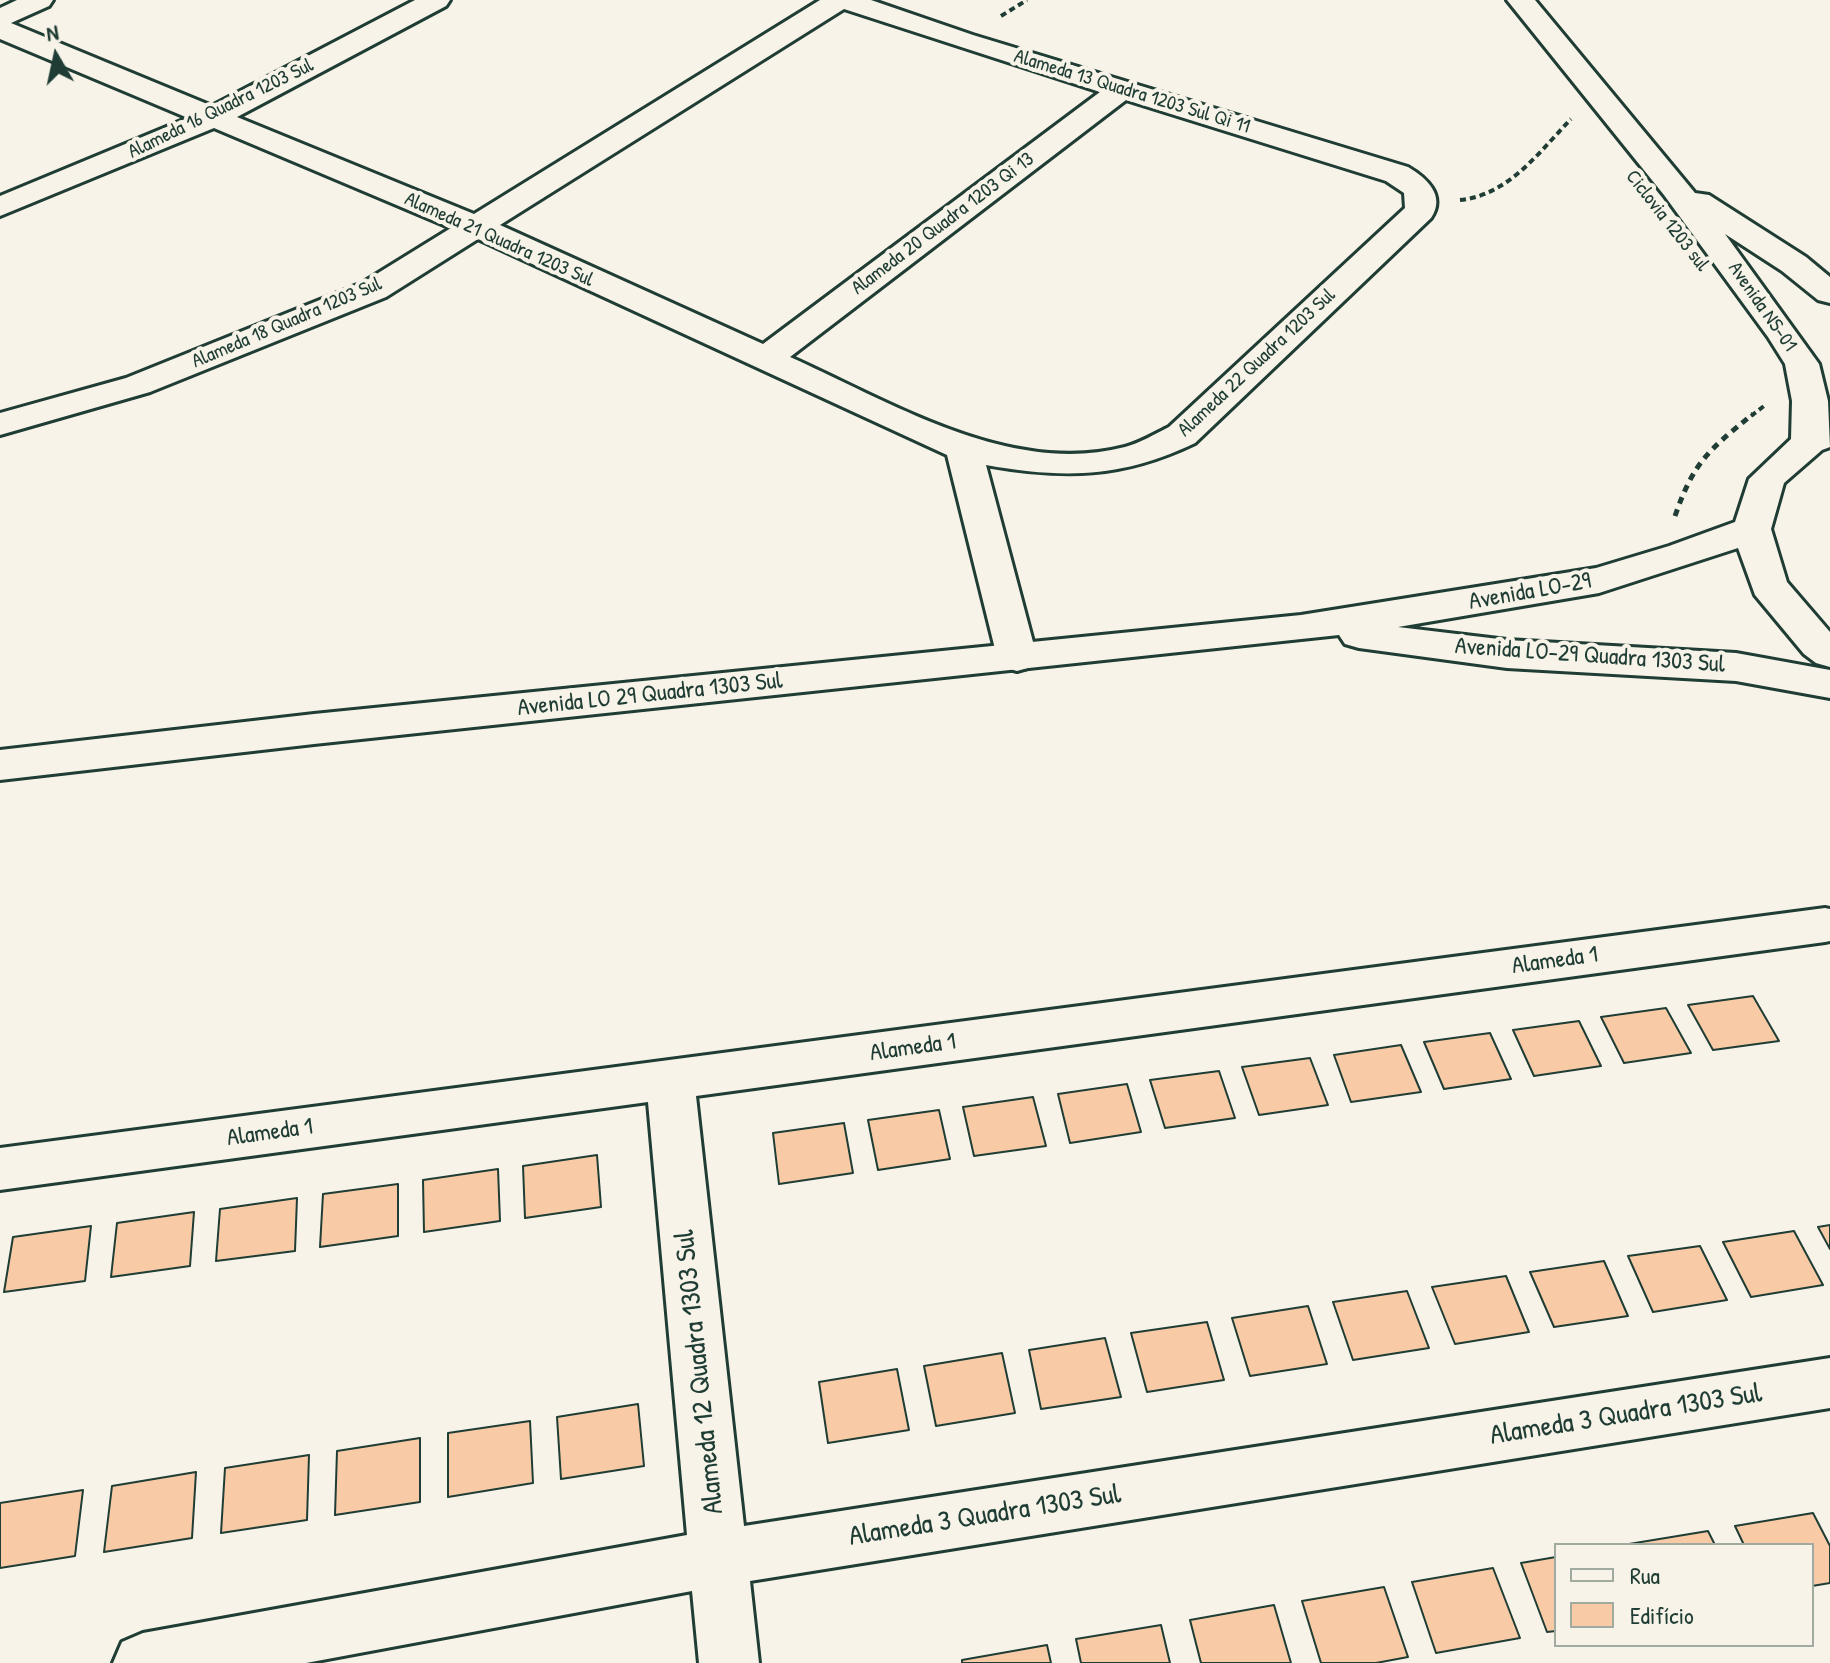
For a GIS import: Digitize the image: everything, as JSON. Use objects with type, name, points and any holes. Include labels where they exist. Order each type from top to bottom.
[{"type":"street","points":[[0,18],[39,0]]},
{"type":"street","name":"Alameda 16 Quadra 1203 Sul","points":[[0,207],[211,119],[436,0]]},
{"type":"street","name":"Alameda 13 Quadra 1203 Sul Qi 11","points":[[841,0],[963,41],[1397,174],[1421,193]]},
{"type":"street","name":"Alameda 18 Quadra 1203 Sul","points":[[0,424],[138,385],[374,290],[841,0]]},
{"type":"street","name":"Avenida NS-01","points":[[1521,0],[1675,188],[1784,335],[1802,364],[1819,438]]},
{"type":"street","name":"Alameda 21 Quadra 1203 Sul","points":[[0,29],[477,227],[764,360],[980,452]]},
{"type":"street","name":"Alameda 20 Quadra 1203 Qi 13","points":[[764,360],[1123,89]]},
{"type":"street","name":"Avenida NS-01","points":[[1675,188],[1785,258],[1830,293]]},
{"type":"street","name":"Alameda 22 Quadra 1203 Sul","points":[[980,452],[1081,465],[1137,455],[1182,435],[1420,211],[1421,193]]},
{"type":"street","points":[[1819,438],[1767,479],[1752,529],[1769,586],[1818,644],[1830,653]]},
{"type":"street","points":[[980,452],[1017,657]]},
{"type":"street","name":"Avenida LO-29","points":[[1301,628],[1599,580],[1683,555],[1752,529]]},
{"type":"street","name":"Avenida LO 29 Quadra 1303 Sul","points":[[0,765],[314,729],[1301,628]]},
{"type":"street","name":"Avenida LO-29 Quadra 1303 Sul","points":[[1301,628],[1521,655],[1736,667],[1830,684]]},
{"type":"street","name":"Alameda 1","points":[[0,1169],[1825,925]]},
{"type":"street","name":"Alameda 12 Quadra 1303 Sul","points":[[670,1080],[729,1663]]},
{"type":"street","name":"Alameda 3 Quadra 1303 Sul","points":[[143,1663],[719,1558],[1830,1383]]},
{"type":"path","points":[[1561,107],[1580,131]]},
{"type":"path","points":[[1421,193],[1471,200],[1493,193],[1571,119]]},
{"type":"path","points":[[1671,530],[1684,490],[1706,452],[1764,408],[1764,393]]},
{"type":"building","points":[[1753,996],[1779,1041],[1713,1050],[1688,1005]]},
{"type":"building","points":[[1666,1008],[1691,1053],[1624,1063],[1601,1017]]},
{"type":"building","points":[[1579,1021],[1601,1066],[1534,1076],[1513,1030]]},
{"type":"building","points":[[1490,1033],[1511,1079],[1444,1089],[1424,1042]]},
{"type":"building","points":[[1401,1045],[1421,1092],[1351,1102],[1334,1055]]},
{"type":"building","points":[[1310,1058],[1328,1105],[1259,1115],[1242,1067]]},
{"type":"building","points":[[1219,1071],[1235,1118],[1165,1128],[1150,1080]]},
{"type":"building","points":[[1127,1084],[1141,1132],[1070,1143],[1058,1094]]},
{"type":"building","points":[[1033,1097],[1046,1146],[974,1156],[963,1107]]},
{"type":"building","points":[[939,1110],[950,1159],[878,1170],[868,1120]]},
{"type":"building","points":[[844,1123],[853,1173],[779,1184],[773,1133]]},
{"type":"building","points":[[597,1155],[601,1207],[525,1218],[523,1166]]},
{"type":"building","points":[[498,1169],[500,1221],[424,1232],[423,1180]]},
{"type":"building","points":[[398,1184],[398,1236],[320,1247],[323,1194]]},
{"type":"building","points":[[297,1198],[295,1251],[216,1261],[220,1209]]},
{"type":"building","points":[[194,1212],[190,1266],[111,1277],[117,1223]]},
{"type":"building","points":[[1830,1225],[1830,1249],[1818,1227]]},
{"type":"building","points":[[91,1226],[85,1281],[4,1292],[13,1237]]},
{"type":"building","points":[[1794,1231],[1823,1285],[1751,1297],[1723,1242]]},
{"type":"building","points":[[1700,1246],[1727,1300],[1653,1312],[1628,1256]]},
{"type":"building","points":[[1604,1261],[1628,1316],[1554,1327],[1530,1272]]},
{"type":"building","points":[[1506,1276],[1529,1332],[1455,1344],[1432,1287]]},
{"type":"building","points":[[1407,1291],[1429,1348],[1353,1360],[1333,1302]]},
{"type":"building","points":[[1308,1306],[1327,1364],[1250,1376],[1232,1318]]},
{"type":"building","points":[[1207,1322],[1224,1380],[1147,1392],[1131,1333]]},
{"type":"building","points":[[1105,1338],[1121,1397],[1041,1409],[1029,1350]]},
{"type":"building","points":[[1002,1353],[1015,1413],[936,1426],[924,1366]]},
{"type":"building","points":[[897,1369],[909,1430],[828,1443],[819,1382]]},
{"type":"building","points":[[638,1404],[644,1466],[561,1479],[557,1417]]},
{"type":"building","points":[[530,1421],[533,1483],[448,1497],[448,1433]]},
{"type":"building","points":[[420,1438],[420,1502],[335,1515],[337,1451]]},
{"type":"building","points":[[309,1455],[307,1520],[221,1533],[225,1468]]},
{"type":"building","points":[[196,1472],[192,1538],[104,1552],[112,1486]]},
{"type":"building","points":[[83,1490],[75,1556],[0,1568],[0,1503]]},
{"type":"building","points":[[1813,1513],[1830,1546],[1830,1583],[1814,1586],[1814,1543],[1743,1543],[1735,1526]]},
{"type":"building","points":[[1708,1531],[1714,1543],[1635,1543]]},
{"type":"building","points":[[1554,1557],[1554,1631],[1547,1632],[1521,1563]]},
{"type":"building","points":[[1493,1568],[1520,1638],[1436,1653],[1412,1582]]},
{"type":"building","points":[[1384,1587],[1408,1657],[1376,1663],[1321,1663],[1302,1601]]},
{"type":"building","points":[[1274,1605],[1291,1663],[1201,1663],[1190,1620]]},
{"type":"building","points":[[1161,1625],[1170,1663],[1081,1663],[1076,1639]]},
{"type":"building","points":[[1047,1645],[1051,1663],[962,1663],[962,1660]]}]
